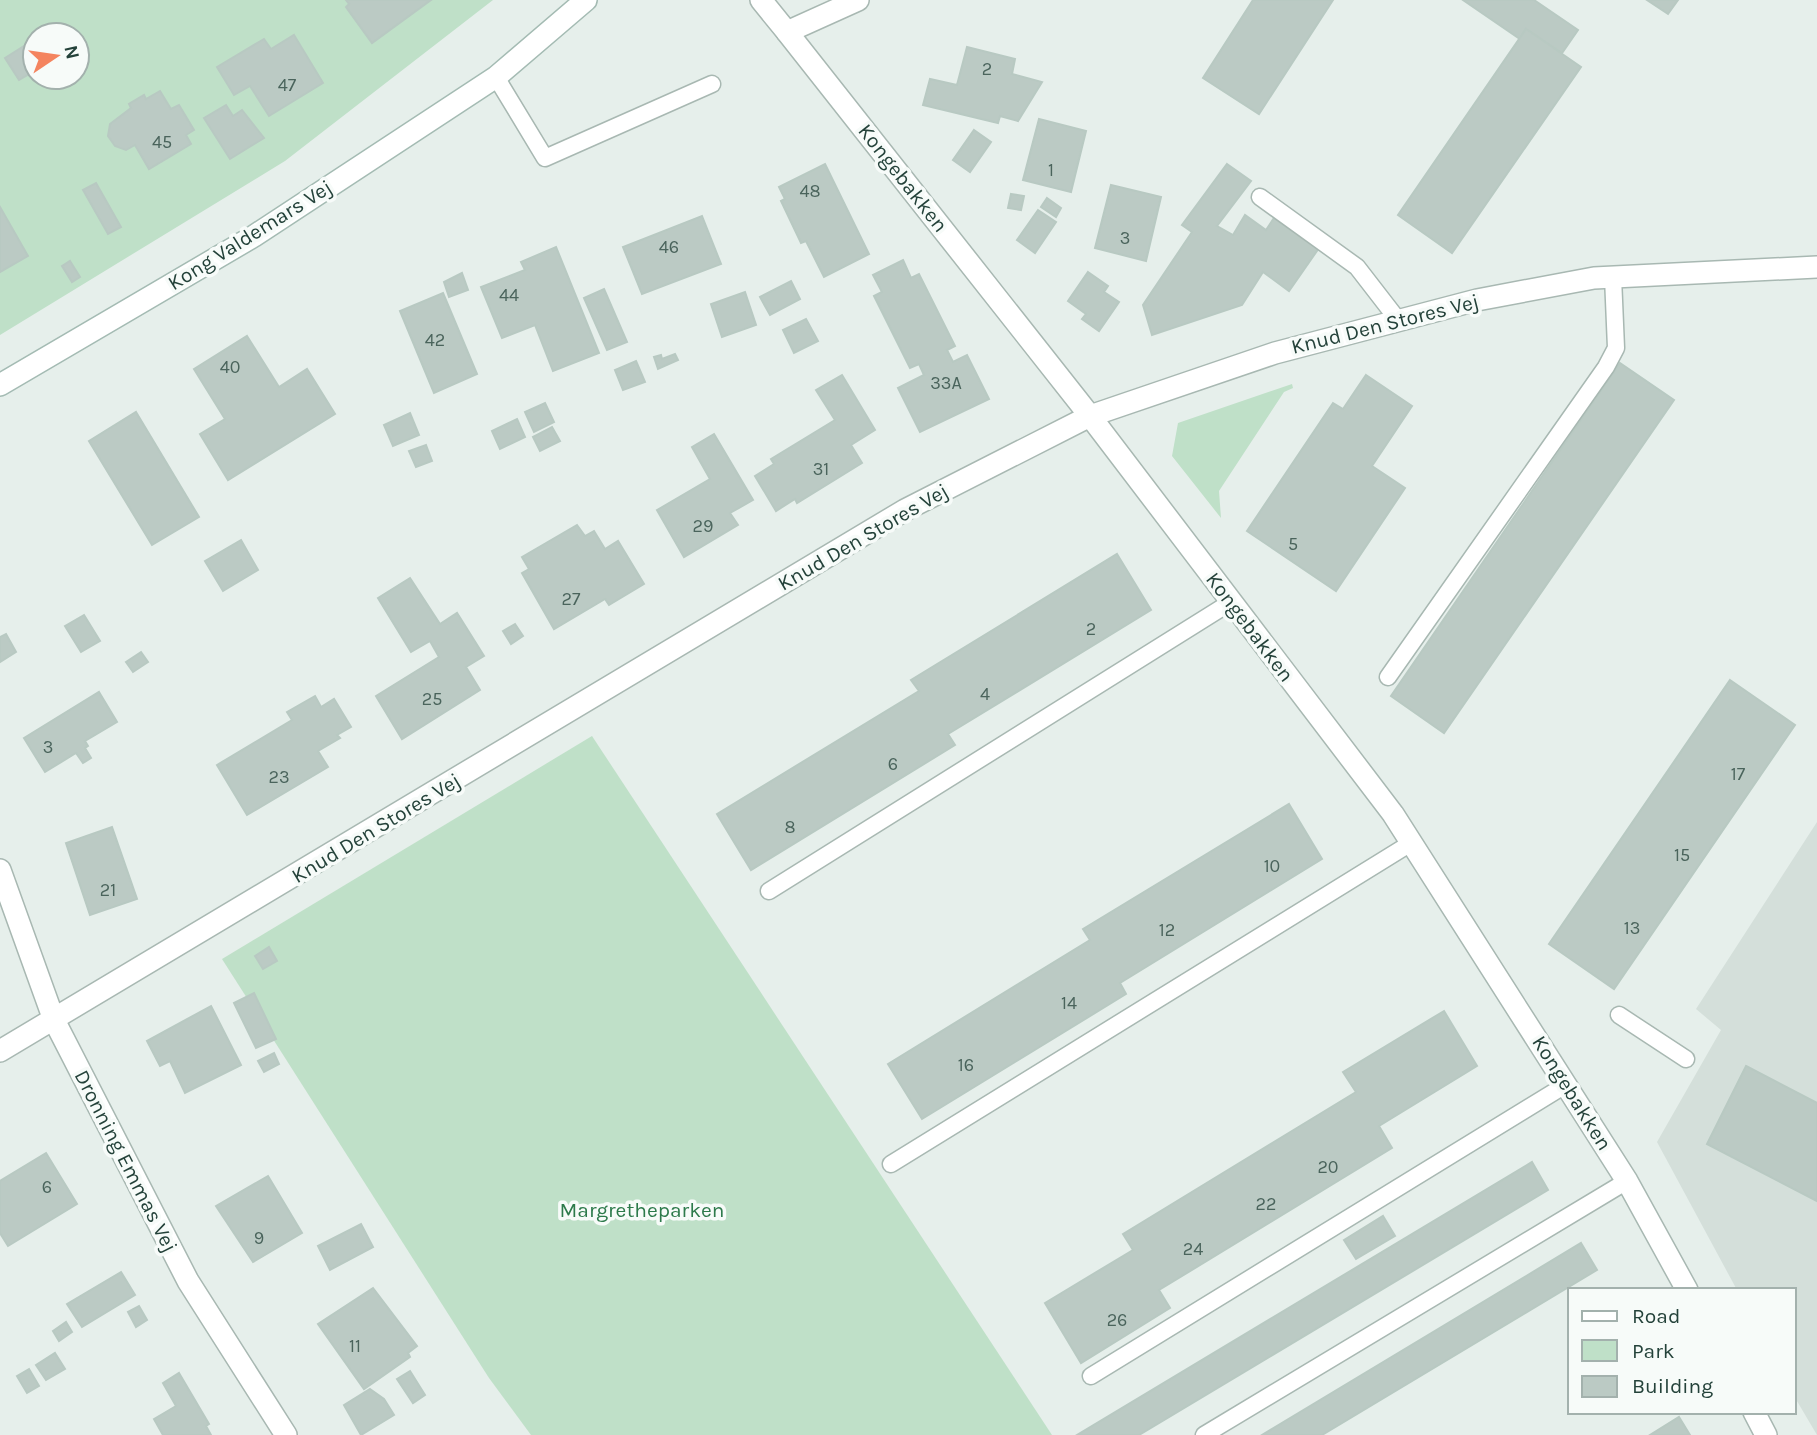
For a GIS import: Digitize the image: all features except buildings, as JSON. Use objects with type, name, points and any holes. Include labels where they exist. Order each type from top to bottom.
[{"type":"street","name":"Kong Valdemars Vej","points":[[0,385],[254,236],[496,77],[586,0]]},
{"type":"street","name":"Kongebakken","points":[[761,0],[1090,416],[1393,814],[1627,1181],[1686,1288]]},
{"type":"street","points":[[787,32],[858,0]]},
{"type":"street","name":"Knud Den Stores Vej","points":[[0,1051],[905,510],[1090,416],[1275,353],[1477,300],[1613,277],[1817,267]]},
{"type":"street","name":"Dronning Emmas Vej","points":[[0,870],[54,1020],[188,1281],[286,1435]]},
{"type":"street","points":[[1755,1414],[1766,1435]]},
{"type":"lane","points":[[496,77],[545,158],[712,84]]},
{"type":"lane","points":[[1261,197],[1357,267],[1398,320]]},
{"type":"lane","points":[[1388,677],[1606,367],[1616,348],[1613,277]]},
{"type":"lane","points":[[768,891],[1231,602]]},
{"type":"lane","points":[[891,1164],[1411,842]]},
{"type":"lane","points":[[1619,1015],[1686,1059]]},
{"type":"lane","points":[[1091,1377],[1567,1084]]},
{"type":"lane","points":[[1204,1435],[1627,1181]]},
{"type":"shaded area","points":[[1817,822],[1817,1435],[1796,1399],[1796,1288],[1736,1288],[1657,1142],[1721,1030],[1696,1009]]},
{"type":"green space","points":[[0,0],[493,0],[285,161],[0,335]]},
{"type":"green space","points":[[1292,384],[1293,388],[1284,392],[1219,491],[1221,518],[1172,456],[1178,423]]},
{"type":"green space","name":"Margretheparken","points":[[592,736],[1052,1435],[531,1435],[489,1378],[222,959]]}]
